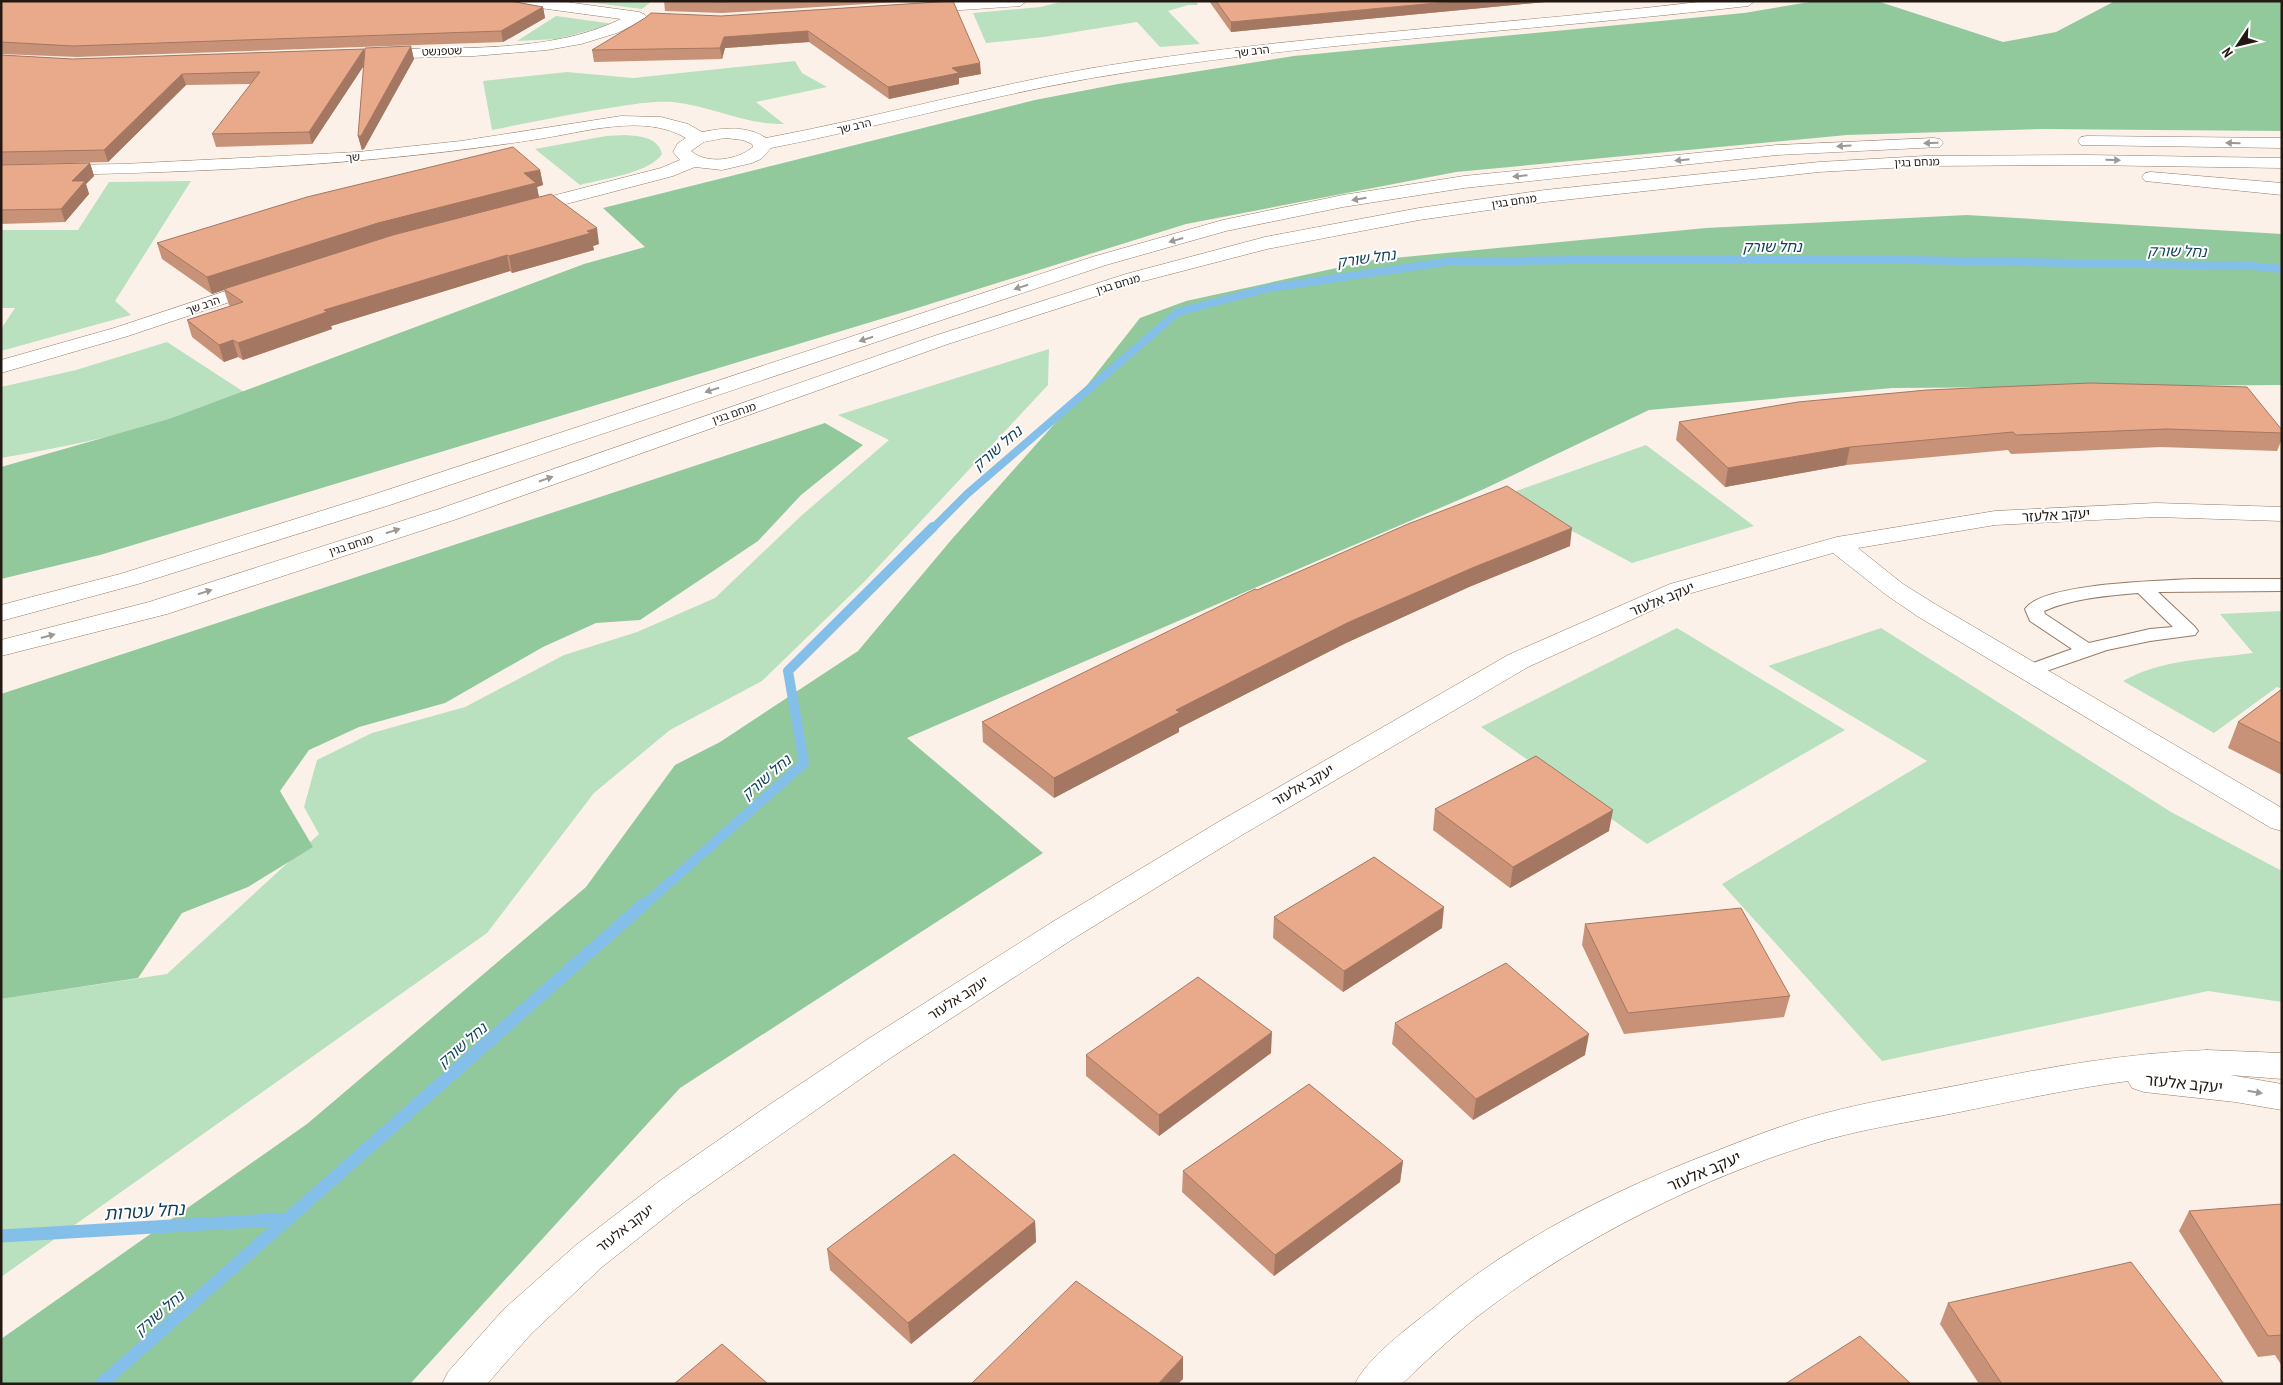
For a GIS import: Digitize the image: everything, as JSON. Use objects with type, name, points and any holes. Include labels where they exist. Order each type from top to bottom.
[{"type":"main road","points":[[525,1],[654,18]]},
{"type":"main road","points":[[905,9],[1020,1]]},
{"type":"main road","name":"הרב שך","points":[[762,144],[839,130],[1051,81],[1133,66],[1283,47],[1748,1]]},
{"type":"main road","name":"שטפנשט","points":[[356,54],[506,49],[549,45],[616,28],[637,17]]},
{"type":"main road","name":"שך","points":[[1,171],[133,169],[358,157],[460,146],[621,121],[661,122],[682,128],[699,138]]},
{"type":"main road","points":[[718,134],[750,136],[762,144],[762,149],[758,154],[741,161],[716,164],[693,161],[682,152],[684,147],[699,138],[718,134]]},
{"type":"main road","points":[[2067,142],[2282,143]]},
{"type":"main road","name":"מנחם בגין","points":[[1,613],[129,579],[384,499],[1099,261],[1223,226],[1343,201],[1464,182],[1777,150],[1950,143]]},
{"type":"main road","name":"מנחם בגין","points":[[1,648],[167,605],[448,514],[942,340],[1133,278],[1265,243],[1419,214],[1545,196],[1819,167],[1925,161],[2085,160],[2282,163]]},
{"type":"main road","points":[[509,213],[646,178],[693,161]]},
{"type":"main road","points":[[1925,161],[2282,189]]},
{"type":"main road","name":"הרב שך","points":[[1,367],[120,332],[281,279]]},
{"type":"main road","name":"יעקב אלעזר","points":[[462,1384],[517,1322],[575,1269],[674,1190],[896,1038],[1158,872],[1518,661],[1679,589],[1837,544],[1995,518],[2156,510],[2282,514]]},
{"type":"main road","points":[[1837,544],[1902,594],[2282,821]]},
{"type":"main road","name":"יעקב אלעזר","points":[[1375,1384],[1431,1332],[1477,1296],[1590,1224],[1709,1168],[1770,1145],[1832,1125],[2085,1073],[2152,1065],[2208,1063],[2282,1066]]},
{"type":"main road","name":"יעקב אלעזר","points":[[2085,1073],[2235,1089],[2282,1097]]},
{"type":"lane","points":[[2087,650],[2037,617],[2034,610],[2042,603],[2083,594],[2199,584],[2282,585]]},
{"type":"lane","points":[[2029,671],[2102,645],[2150,635],[2188,631],[2143,588]]},
{"type":"green space","points":[[580,1],[652,1],[642,9]]},
{"type":"green space","points":[[1065,1],[1196,1],[1198,5],[1188,5],[1168,11],[1200,44],[1160,47],[1137,22],[1044,37],[986,43],[973,13],[1040,7]]},
{"type":"green space","points":[[1815,1],[1877,1],[2003,42],[2056,32],[2115,1],[2282,1],[2282,131],[2041,129],[1847,135],[1456,172],[1186,224],[914,309],[100,555],[1,579],[1,467],[169,419],[584,264],[645,247],[603,208],[1035,100],[1118,84],[1294,56],[1744,13]]},
{"type":"green space","points":[[556,16],[614,24],[557,39],[517,41]]},
{"type":"green space","points":[[795,61],[802,73],[827,87],[756,102],[784,124],[756,122],[687,104],[659,102],[585,112],[492,130],[483,81],[567,72],[633,78]]},
{"type":"green space","points":[[625,135],[648,138],[657,144],[662,154],[656,161],[637,171],[580,185],[535,149],[606,136]]},
{"type":"green space","points":[[191,181],[115,301],[131,315],[1,351],[1,329],[15,308],[1,308],[1,230],[78,230],[109,182]]},
{"type":"green space","points":[[1967,215],[2282,234],[2282,385],[1892,388],[1649,410],[1484,489],[907,738],[1043,853],[680,1088],[410,1384],[1,1384],[1,1339],[307,1124],[586,887],[675,765],[720,742],[858,651],[952,539],[1073,403],[1140,318],[1186,301],[1373,260],[1706,228]]},
{"type":"green space","points":[[167,342],[244,392],[169,420],[128,432],[1,458],[1,387],[76,370]]},
{"type":"green space","points":[[1049,349],[1048,385],[865,581],[762,681],[670,730],[594,793],[487,933],[1,1277],[1,999],[167,974],[319,834],[304,807],[317,760],[372,733],[465,707],[564,655],[637,632],[715,598],[801,516],[889,440],[838,415]]},
{"type":"green space","points":[[825,423],[863,445],[801,495],[758,541],[640,620],[596,623],[543,647],[445,703],[359,727],[309,750],[280,791],[313,847],[248,887],[182,913],[138,978],[1,999],[1,694]]},
{"type":"green space","points":[[1646,445],[1754,526],[1632,563],[1505,495]]},
{"type":"green space","points":[[2282,611],[2282,689],[2277,687],[2214,733],[2123,681],[2153,668],[2169,664],[2253,653],[2220,614]]},
{"type":"green space","points":[[1677,628],[1845,730],[1647,844],[1481,727]]},
{"type":"green space","points":[[1881,628],[2171,812],[2282,871],[2282,1002],[2208,991],[1882,1061],[1722,884],[1927,761],[1768,666]]},
{"type":"building","points":[[1,1],[510,1],[543,7],[501,31],[73,46],[1,42]]},
{"type":"building","points":[[698,1],[736,1],[721,2]]},
{"type":"building","points":[[953,1],[980,63],[952,68],[959,73],[888,87],[808,31],[724,37],[720,48],[592,50],[651,13],[721,16]]},
{"type":"building","points":[[1216,1],[1458,1],[1231,22]]},
{"type":"building","points":[[411,46],[361,136],[358,136],[365,48]]},
{"type":"building","points":[[364,49],[309,132],[212,134],[260,72],[182,74],[104,150],[1,152],[1,55],[73,59]]},
{"type":"building","points":[[513,147],[540,170],[524,173],[536,183],[378,223],[207,277],[157,243],[307,197]]},
{"type":"building","points":[[90,163],[72,181],[85,181],[61,209],[1,210],[1,165]]},
{"type":"building","points":[[551,194],[597,228],[587,231],[591,233],[507,255],[324,310],[327,312],[238,343],[233,340],[219,345],[187,320],[243,302],[224,289],[393,235]]},
{"type":"building","points":[[2090,383],[2247,387],[2282,430],[2282,433],[2167,429],[2016,435],[2013,432],[1850,447],[1728,468],[1679,422],[1798,402],[1927,390]]},
{"type":"building","points":[[1507,486],[1572,528],[1472,568],[1347,623],[1176,710],[1180,712],[1054,778],[982,722],[1255,589],[1257,590],[1408,524]]},
{"type":"building","points":[[2282,689],[2282,744],[2238,722]]},
{"type":"building","points":[[1536,756],[1613,810],[1513,867],[1435,809]]},
{"type":"building","points":[[1374,857],[1444,907],[1344,971],[1274,917]]},
{"type":"building","points":[[1741,908],[1790,996],[1628,1013],[1585,924]]},
{"type":"building","points":[[1506,963],[1589,1034],[1476,1099],[1395,1023]]},
{"type":"building","points":[[1198,977],[1272,1032],[1159,1115],[1086,1055]]},
{"type":"building","points":[[1309,1084],[1403,1161],[1275,1255],[1183,1171]]},
{"type":"building","points":[[954,1154],[1035,1221],[908,1323],[827,1249]]},
{"type":"building","points":[[2282,1204],[2282,1335],[2268,1336],[2189,1211]]},
{"type":"building","points":[[2131,1262],[2224,1384],[2002,1384],[1948,1303]]},
{"type":"building","points":[[1076,1281],[1183,1357],[1158,1384],[971,1384]]},
{"type":"building","points":[[1860,1336],[1911,1384],[1785,1384]]},
{"type":"building","points":[[722,1344],[768,1384],[674,1384]]},
{"type":"waterway","name":"נחל שורק","points":[[932,529],[967,494],[1178,312],[1269,288],[1446,262],[1645,259],[1908,260],[2252,266],[2282,269]]},
{"type":"waterway","name":"נחל שורק","points":[[643,906],[804,763],[788,671],[933,527]]},
{"type":"waterway","name":"נחל שורק","points":[[288,1219],[644,904]]},
{"type":"waterway","name":"נחל עטרות","points":[[1,1236],[288,1219]]},
{"type":"waterway","name":"נחל שורק","points":[[101,1384],[288,1219]]}]
